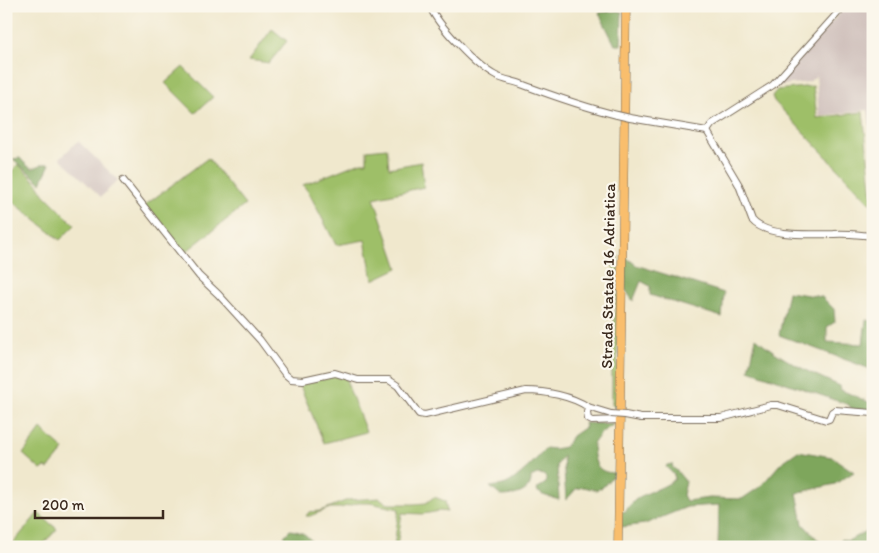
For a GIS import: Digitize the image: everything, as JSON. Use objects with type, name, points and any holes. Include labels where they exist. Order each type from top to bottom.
[{"type":"main road","name":"Strada Statale 16 Adriatica","points":[[618,547],[626,6]]},
{"type":"street","points":[[430,6],[432,13],[459,45],[480,65],[494,75],[576,105],[630,118],[707,131],[739,185],[752,220],[756,225],[785,234],[800,236],[836,234],[873,236]]},
{"type":"street","points":[[707,131],[712,124],[773,85],[844,6]]},
{"type":"street","points":[[123,180],[199,276],[260,340],[285,374],[291,379],[303,380],[335,373],[358,380],[388,380],[398,386],[419,414],[425,415],[526,391],[538,391],[578,402],[611,414],[621,420]]},
{"type":"street","points":[[588,407],[588,419],[592,421],[641,418],[721,418],[771,405],[778,405],[826,420],[829,419],[835,410],[873,413]]},
{"type":"shaded area","points":[[846,6],[873,6],[873,159],[868,110],[819,116],[816,76],[809,82],[775,86]]},
{"type":"shaded area","points":[[78,141],[118,180],[101,197],[60,158]]},
{"type":"green space","points":[[622,12],[621,45],[615,45],[599,13]]},
{"type":"green space","points":[[272,29],[287,41],[269,63],[249,60]]},
{"type":"green space","points":[[183,67],[213,97],[195,113],[165,83]]},
{"type":"green space","points":[[813,86],[817,118],[863,112],[873,206],[774,101],[772,96],[777,90]]},
{"type":"green space","points":[[387,148],[389,168],[421,162],[424,187],[374,198],[398,268],[373,280],[365,240],[336,245],[303,185],[361,162],[367,162],[367,150]]},
{"type":"green space","points":[[20,158],[32,168],[50,164],[41,183],[13,159]]},
{"type":"green space","points":[[208,158],[245,205],[183,254],[144,206]]},
{"type":"green space","points":[[18,164],[75,225],[60,240],[6,196],[6,179]]},
{"type":"green space","points":[[613,256],[618,256],[617,406],[612,405],[614,333],[609,333],[613,324],[616,305]]},
{"type":"green space","points":[[626,257],[636,265],[724,293],[722,317],[650,295],[650,286],[641,281],[633,301],[625,289]]},
{"type":"green space","points":[[788,292],[822,297],[834,309],[835,322],[827,327],[827,342],[863,344],[866,320],[873,321],[873,370],[779,335]]},
{"type":"green space","points":[[756,338],[796,365],[840,386],[841,390],[873,404],[873,412],[852,410],[849,405],[749,370]]},
{"type":"green space","points":[[334,374],[347,378],[347,383],[366,432],[324,443],[298,381]]},
{"type":"green space","points":[[584,423],[614,424],[601,433],[593,444],[597,465],[603,471],[615,473],[603,487],[596,490],[583,487],[576,489],[566,500],[563,456],[557,465],[559,500],[537,491],[538,488],[546,483],[544,475],[537,474],[531,477],[529,487],[516,494],[501,496],[490,487],[510,482],[546,448],[565,447],[572,436],[585,427]]},
{"type":"green space","points":[[41,429],[64,450],[48,469],[45,467],[41,470],[23,454]]},
{"type":"green space","points":[[798,451],[832,457],[854,472],[835,484],[797,493],[803,524],[821,543],[815,547],[772,547],[765,543],[749,547],[718,547],[719,505],[687,507],[645,524],[621,527],[621,512],[626,511],[631,504],[642,496],[675,479],[674,475],[666,467],[667,465],[672,464],[673,468],[686,482],[683,495],[686,501],[710,498],[742,499],[761,486],[781,463]]},
{"type":"green space","points":[[434,497],[445,501],[447,512],[402,513],[397,547],[394,547],[399,509],[370,503],[358,503],[340,508],[330,508],[306,516],[309,512],[320,511],[348,500],[380,498],[390,504],[414,504],[426,503]]},
{"type":"green space","points":[[38,513],[57,529],[42,547],[10,547]]},
{"type":"green space","points":[[873,527],[873,542],[869,547],[839,547],[842,539],[848,541]]},
{"type":"green space","points":[[290,530],[305,535],[315,547],[293,547],[284,536]]}]
